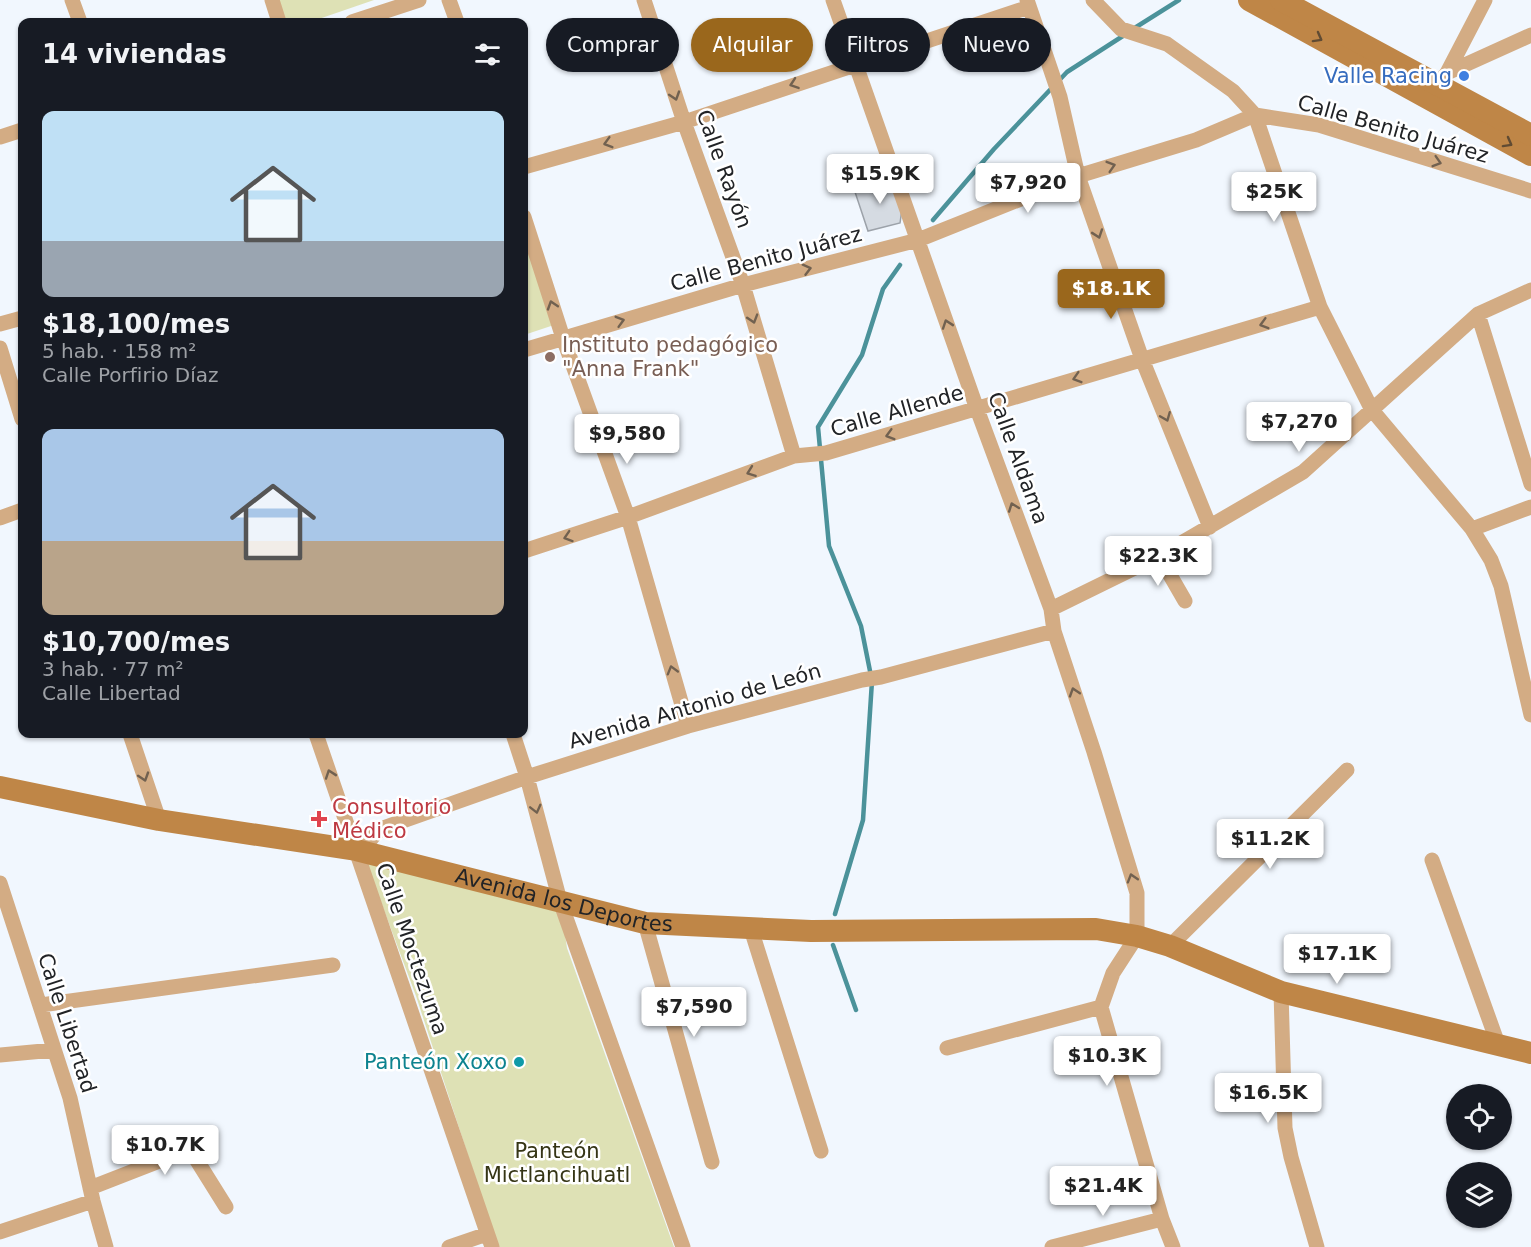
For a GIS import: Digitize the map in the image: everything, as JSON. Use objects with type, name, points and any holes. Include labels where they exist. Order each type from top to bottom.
[{"type":"street","points":[[72,0],[79,18]]},
{"type":"street","points":[[272,0],[278,18]]},
{"type":"street","points":[[364,18],[419,0]]},
{"type":"street","points":[[449,0],[456,18]]},
{"type":"street","name":"Calle Rayón","points":[[644,0],[684,122],[801,455]]},
{"type":"street","name":"Calle Aldama","points":[[832,0],[839,18]]},
{"type":"street","points":[[1093,0],[1121,29],[1167,44],[1233,91],[1255,115],[1320,307],[1372,410],[1472,529],[1491,560],[1528,678],[1531,715]]},
{"type":"street","points":[[1249,0],[1531,156]]},
{"type":"street","points":[[1281,0],[1443,78],[1531,135]]},
{"type":"street","points":[[1443,78],[1485,0]]},
{"type":"street","points":[[930,37],[1028,3],[1060,96],[1078,176],[1142,358],[1210,527]]},
{"type":"street","points":[[1443,78],[1531,35]]},
{"type":"street","points":[[528,166],[684,122],[829,72]]},
{"type":"street","name":"Calle Aldama","points":[[858,72],[977,409],[1051,609],[1054,631],[1137,893],[1137,936]]},
{"type":"street","name":"Calle Benito Juárez","points":[[528,349],[743,285],[918,240],[1078,176],[1196,140],[1255,115],[1318,125],[1531,191]]},
{"type":"street","points":[[0,137],[18,131]]},
{"type":"street","points":[[528,229],[563,338],[628,517],[688,726]]},
{"type":"street","points":[[1051,609],[1159,556],[1303,472],[1478,314],[1531,290]]},
{"type":"street","name":"Calle Allende","points":[[528,550],[628,517],[801,455],[826,453],[1320,307]]},
{"type":"street","points":[[1478,314],[1531,484]]},
{"type":"street","points":[[0,324],[18,319]]},
{"type":"street","points":[[0,348],[18,406]]},
{"type":"street","points":[[1472,529],[1531,507]]},
{"type":"street","points":[[0,518],[18,511]]},
{"type":"street","points":[[1159,556],[1185,601]]},
{"type":"street","name":"Avenida Antonio de León","points":[[359,850],[383,828],[528,777],[688,726],[1054,631]]},
{"type":"street","points":[[131,738],[159,820]]},
{"type":"street","name":"Calle Moctezuma","points":[[317,738],[359,850],[489,1240]]},
{"type":"street","points":[[514,738],[528,777],[560,901],[683,1247]]},
{"type":"street","points":[[1170,946],[1347,770]]},
{"type":"street","name":"Avenida los Deportes","points":[[0,787],[159,820],[359,850],[645,923],[811,932],[1096,929],[1137,936],[1170,946],[1281,992],[1531,1053]]},
{"type":"street","points":[[1432,860],[1498,1044]]},
{"type":"street","name":"Calle Libertad","points":[[0,883],[70,1098],[106,1247]]},
{"type":"street","points":[[645,923],[712,1162]]},
{"type":"street","points":[[750,928],[821,1151]]},
{"type":"street","points":[[1137,936],[1113,973],[1101,1007],[1162,1219],[1173,1247]]},
{"type":"street","points":[[41,1005],[333,965]]},
{"type":"street","points":[[1281,992],[1285,1128],[1317,1247]]},
{"type":"street","points":[[947,1048],[1101,1007]]},
{"type":"street","points":[[0,1054],[54,1050]]},
{"type":"street","points":[[0,1232],[92,1194],[185,1150],[191,1151],[226,1206]]},
{"type":"street","points":[[1052,1247],[1162,1219]]},
{"type":"street","points":[[449,1247],[489,1240]]},
{"type":"green space","points":[[278,0],[374,0],[322,18],[285,18]]},
{"type":"green space","points":[[528,244],[554,325],[528,334]]},
{"type":"green space","name":"Panteón Mictlancihuatl","points":[[362,851],[560,901],[567,948],[674,1247],[498,1247],[416,996]]},
{"type":"building","points":[[890,177],[902,209],[900,223],[868,231],[855,192]]},
{"type":"waterway","points":[[1133,29],[1179,0]]},
{"type":"waterway","points":[[933,220],[994,149],[1067,72],[1126,34]]},
{"type":"waterway","points":[[835,914],[863,820],[872,681],[861,626],[829,546],[818,427],[862,355],[883,289],[900,265]]},
{"type":"waterway","points":[[833,945],[856,1010]]},
{"type":"place","name":"Valle Racing","points":[[1464,76]]},
{"type":"place","name":"Instituto pedagógico \"Anna Frank\"","points":[[550,357]]},
{"type":"place","name":"Consultorio Médico","points":[[319,819]]},
{"type":"place","name":"Panteón Xoxo","points":[[519,1062]]}]
